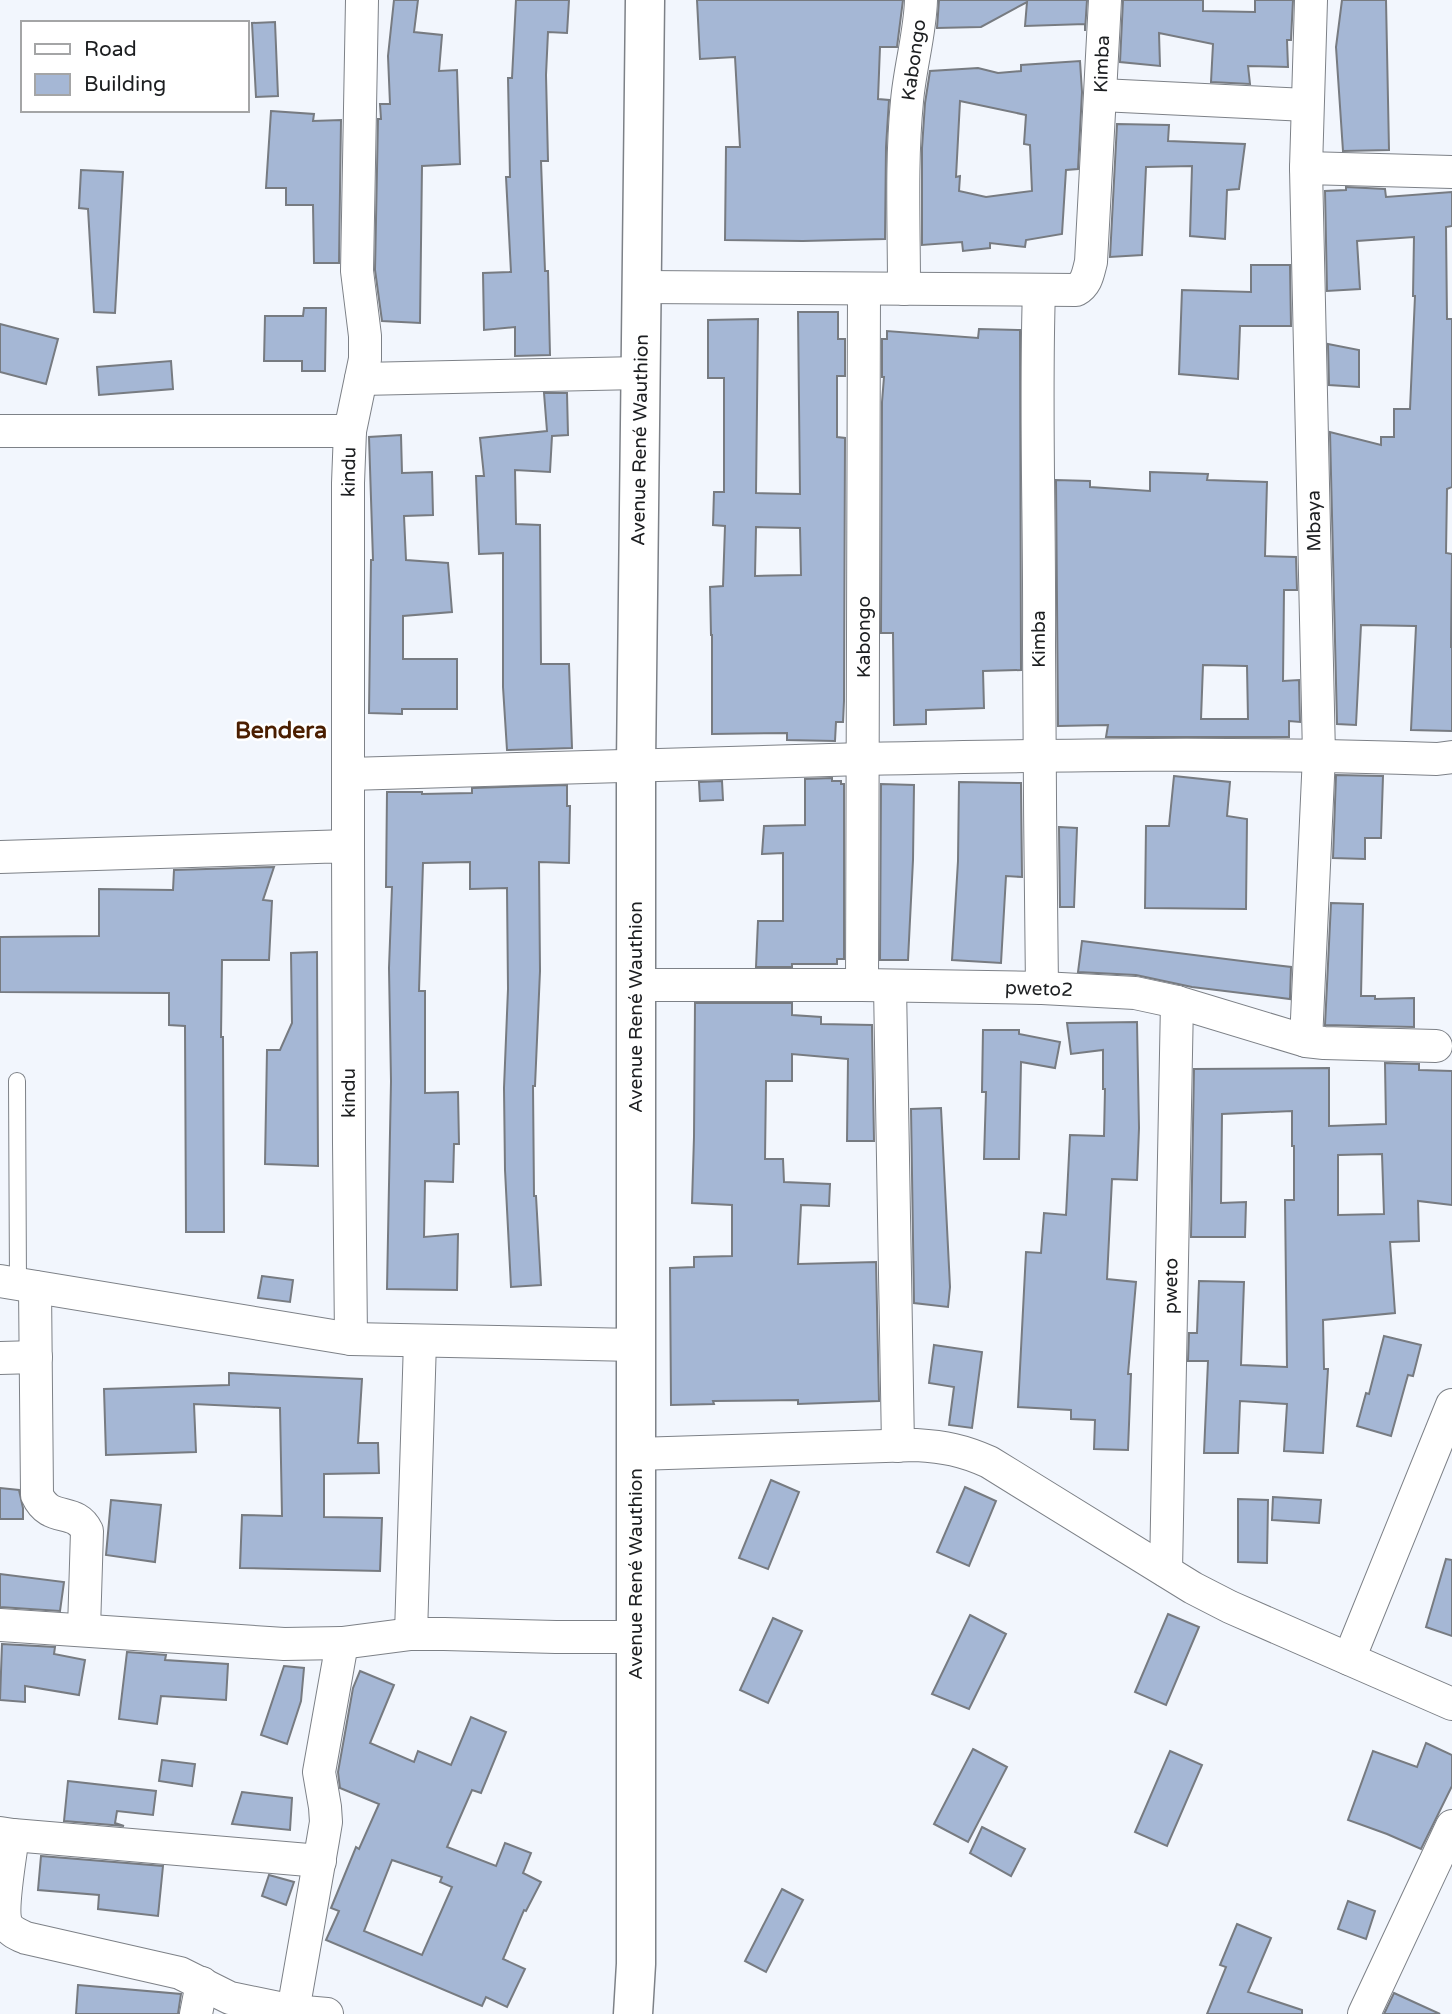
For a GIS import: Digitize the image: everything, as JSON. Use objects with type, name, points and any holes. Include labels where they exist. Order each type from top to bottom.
[{"type":"street","name":"kindu","points":[[351,1339],[348,483],[350,431],[365,359],[365,335],[357,271],[362,0]]},
{"type":"street","name":"Avenue René Wauthion","points":[[634,2014],[636,764],[645,0]]},
{"type":"street","name":"Kabongo","points":[[904,289],[903,197],[907,100],[921,0]]},
{"type":"street","name":"Kimba","points":[[1042,988],[1037,470],[1039,290],[1076,290],[1086,281],[1091,262],[1105,0]]},
{"type":"street","name":"Mbaya","points":[[1306,1041],[1319,755],[1306,168],[1311,0]]},
{"type":"street","points":[[1101,95],[1307,105]]},
{"type":"street","points":[[1306,168],[1452,172]]},
{"type":"street","points":[[641,287],[1039,290]]},
{"type":"street","name":"Kabongo","points":[[864,289],[864,759],[898,1446]]},
{"type":"street","points":[[361,379],[640,373]]},
{"type":"street","points":[[0,431],[350,431]]},
{"type":"street","points":[[349,774],[1039,755],[1452,757]]},
{"type":"street","points":[[0,857],[348,846]]},
{"type":"street","name":"pweto2","points":[[636,985],[1042,988],[1135,993],[1177,1002],[1306,1041],[1436,1045]]},
{"type":"street","name":"pweto","points":[[1166,1571],[1177,1002]]},
{"type":"street","points":[[84,1629],[87,1531],[82,1522],[50,1512],[37,1495],[36,1357],[18,1284],[351,1339],[635,1345]]},
{"type":"street","points":[[411,1634],[420,1341]]},
{"type":"street","points":[[0,1358],[36,1357]]},
{"type":"street","points":[[1349,1659],[1452,1405]]},
{"type":"street","points":[[636,1454],[916,1445],[968,1452],[1193,1588],[1230,1607],[1452,1704]]},
{"type":"street","points":[[0,1625],[284,1644],[342,1643],[411,1634],[636,1637]]},
{"type":"street","points":[[292,2011],[326,1822],[318,1772],[342,1643]]},
{"type":"street","points":[[1364,2014],[1452,1826]]},
{"type":"street","points":[[320,1861],[6,1834],[5,1908],[7,1925],[14,1933],[26,1937],[160,1967],[192,1978],[230,1998],[292,2011],[327,2014]]},
{"type":"street","points":[[196,2014],[202,1983]]},
{"type":"lane","points":[[17,1081],[18,1284]]},
{"type":"building","points":[[394,0],[418,0],[414,32],[442,35],[439,71],[457,70],[460,164],[422,166],[420,323],[382,321],[375,270],[378,119],[381,119],[380,104],[390,104],[388,56]]},
{"type":"building","points":[[516,0],[569,0],[567,33],[548,32],[548,161],[541,161],[550,355],[515,356],[515,327],[484,330],[483,273],[511,272],[506,177],[510,177],[508,78],[512,78]]},
{"type":"building","points":[[697,0],[903,0],[897,47],[880,47],[878,99],[889,100],[885,239],[725,240],[726,147],[740,147],[735,57],[700,59]]},
{"type":"building","points":[[939,0],[1087,0],[1085,31],[1085,24],[1025,26],[1027,2],[981,27],[937,28]]},
{"type":"building","points":[[1123,0],[1203,0],[1203,11],[1255,12],[1255,0],[1293,0],[1291,40],[1287,40],[1288,67],[1248,66],[1250,84],[1211,82],[1213,44],[1159,33],[1160,66],[1120,62]]},
{"type":"building","points":[[1342,0],[1386,0],[1389,150],[1343,151],[1336,47]]},
{"type":"building","points":[[275,22],[278,96],[256,97],[252,23]]},
{"type":"building","points":[[1080,61],[1082,92],[1078,169],[1066,170],[1062,234],[1026,240],[1025,247],[990,243],[990,248],[963,251],[962,242],[922,245],[922,148],[930,71],[978,68],[998,73],[1021,71],[1021,65]],"holes":[[[960,101],[1026,115],[1024,144],[1030,145],[1032,191],[986,197],[959,191],[960,176],[956,177]]]},
{"type":"building","points":[[271,111],[314,114],[313,121],[341,120],[339,263],[314,263],[313,205],[286,205],[286,188],[266,188]]},
{"type":"building","points":[[1117,124],[1169,125],[1168,141],[1245,144],[1239,189],[1227,190],[1225,239],[1190,236],[1192,166],[1146,167],[1142,255],[1110,257]]},
{"type":"building","points":[[81,170],[123,172],[115,313],[94,312],[88,209],[79,208]]},
{"type":"building","points":[[1346,187],[1385,189],[1386,197],[1452,192],[1452,226],[1446,227],[1447,319],[1452,319],[1452,487],[1447,489],[1446,553],[1452,554],[1452,731],[1411,730],[1416,626],[1361,625],[1356,725],[1337,724],[1330,432],[1381,445],[1381,437],[1394,437],[1394,409],[1410,409],[1415,296],[1414,237],[1357,241],[1360,289],[1327,291],[1325,191],[1346,190]]},
{"type":"building","points":[[1251,265],[1290,265],[1291,326],[1240,326],[1238,379],[1179,374],[1182,290],[1251,292]]},
{"type":"building","points":[[304,308],[326,308],[325,371],[302,371],[302,361],[264,361],[265,316],[303,316]]},
{"type":"building","points":[[798,312],[838,312],[838,339],[845,339],[845,376],[837,376],[837,437],[845,438],[843,722],[836,722],[835,741],[787,740],[787,733],[712,734],[710,587],[723,586],[725,526],[713,525],[714,492],[724,492],[724,378],[708,378],[708,320],[758,319],[756,493],[800,494]],"holes":[[[756,527],[800,528],[801,575],[755,576]]]},
{"type":"building","points":[[0,324],[58,339],[46,384],[0,372]]},
{"type":"building","points":[[979,329],[1020,330],[1021,670],[983,671],[984,708],[926,710],[926,724],[894,725],[893,633],[881,633],[884,377],[882,339],[887,339],[887,331],[978,338]]},
{"type":"building","points":[[1328,344],[1359,350],[1359,387],[1329,385]]},
{"type":"building","points":[[171,361],[173,389],[99,395],[97,367]]},
{"type":"building","points":[[544,393],[567,393],[568,435],[552,436],[550,472],[515,470],[516,524],[540,525],[541,664],[569,664],[572,748],[507,750],[503,687],[503,553],[479,554],[476,476],[484,476],[480,438],[547,431]]},
{"type":"building","points":[[401,435],[402,473],[432,472],[433,515],[404,516],[406,560],[448,563],[452,612],[403,616],[403,659],[457,659],[457,709],[402,709],[402,714],[369,713],[373,560],[369,437]]},
{"type":"building","points":[[1150,472],[1208,474],[1207,480],[1267,482],[1265,556],[1296,557],[1297,590],[1284,590],[1283,681],[1299,680],[1300,722],[1289,721],[1289,737],[1106,737],[1108,725],[1058,726],[1056,480],[1090,481],[1090,487],[1150,491]],"holes":[[[1203,665],[1247,666],[1248,719],[1201,719]]]},
{"type":"building","points":[[1336,775],[1383,776],[1381,838],[1365,838],[1365,859],[1333,858]]},
{"type":"building","points":[[1174,776],[1230,782],[1227,816],[1247,819],[1246,909],[1145,908],[1146,826],[1169,826]]},
{"type":"building","points":[[832,778],[832,781],[841,781],[841,784],[844,784],[844,959],[837,959],[837,964],[756,967],[758,921],[783,921],[783,853],[762,854],[764,826],[805,825],[805,779]]},
{"type":"building","points":[[722,781],[723,800],[700,801],[699,782]]},
{"type":"building","points":[[959,782],[1021,783],[1022,877],[1006,876],[1001,963],[952,960],[958,861]]},
{"type":"building","points":[[881,784],[914,785],[908,960],[880,960]]},
{"type":"building","points":[[567,785],[567,806],[570,806],[569,863],[539,862],[540,971],[533,1086],[534,1196],[541,1285],[511,1287],[504,1088],[508,989],[507,888],[470,889],[470,862],[423,863],[419,991],[425,991],[425,1093],[458,1092],[459,1144],[454,1144],[453,1182],[425,1181],[424,1237],[458,1234],[457,1290],[387,1289],[392,887],[386,887],[387,792],[472,793],[472,788]]},
{"type":"building","points":[[1059,827],[1077,828],[1074,907],[1060,907]]},
{"type":"building","points":[[274,867],[263,900],[272,901],[269,960],[222,960],[224,1232],[186,1232],[185,1026],[169,1025],[169,993],[0,992],[0,937],[99,936],[99,889],[173,890],[174,870]]},
{"type":"building","points":[[1331,903],[1363,904],[1361,996],[1375,996],[1375,999],[1414,998],[1414,1027],[1325,1025]]},
{"type":"building","points":[[1082,941],[1291,967],[1290,999],[1192,987],[1136,975],[1078,972]]},
{"type":"building","points":[[317,952],[318,1166],[265,1164],[267,1050],[280,1050],[292,1023],[291,953]]},
{"type":"building","points":[[695,1003],[792,1003],[792,1015],[821,1017],[821,1024],[872,1025],[874,1141],[847,1141],[848,1059],[792,1054],[792,1081],[766,1081],[765,1159],[783,1159],[784,1182],[830,1184],[829,1206],[801,1205],[798,1264],[876,1262],[879,1401],[798,1404],[798,1400],[713,1401],[714,1404],[671,1405],[670,1268],[694,1267],[694,1257],[732,1256],[732,1205],[692,1203]]},
{"type":"building","points":[[1137,1022],[1137,1180],[1112,1179],[1107,1279],[1136,1282],[1128,1374],[1131,1374],[1128,1450],[1094,1449],[1095,1420],[1071,1419],[1071,1410],[1018,1407],[1026,1252],[1041,1253],[1044,1213],[1066,1215],[1070,1135],[1104,1136],[1103,1050],[1071,1054],[1067,1023]]},
{"type":"building","points":[[983,1030],[1019,1030],[1019,1034],[1060,1042],[1055,1068],[1021,1062],[1019,1159],[984,1159],[986,1092],[982,1092]]},
{"type":"building","points":[[1385,1063],[1419,1064],[1419,1070],[1452,1071],[1452,1205],[1418,1201],[1419,1241],[1390,1242],[1395,1313],[1323,1320],[1324,1369],[1328,1369],[1323,1453],[1284,1451],[1287,1404],[1240,1401],[1238,1453],[1204,1453],[1208,1361],[1188,1361],[1189,1333],[1197,1333],[1199,1281],[1244,1282],[1241,1365],[1287,1367],[1285,1200],[1294,1200],[1294,1146],[1292,1111],[1222,1114],[1221,1203],[1246,1202],[1245,1237],[1191,1237],[1194,1069],[1329,1068],[1329,1126],[1386,1124]],"holes":[[[1382,1154],[1384,1214],[1338,1215],[1338,1155]]]},
{"type":"building","points":[[941,1108],[950,1287],[948,1307],[914,1303],[911,1109]]},
{"type":"building","points":[[262,1276],[293,1280],[290,1302],[258,1298]]},
{"type":"building","points":[[1384,1336],[1421,1345],[1413,1376],[1408,1375],[1391,1436],[1357,1426],[1366,1393],[1369,1394]]},
{"type":"building","points":[[934,1345],[982,1352],[972,1428],[949,1425],[954,1387],[929,1383]]},
{"type":"building","points":[[229,1373],[362,1379],[358,1443],[378,1443],[379,1473],[324,1474],[324,1517],[382,1518],[380,1571],[240,1568],[242,1515],[282,1516],[280,1408],[194,1404],[196,1452],[106,1455],[104,1389],[229,1385]]},
{"type":"building","points":[[771,1480],[799,1492],[768,1569],[739,1558]]},
{"type":"building","points":[[965,1487],[996,1501],[969,1566],[937,1552]]},
{"type":"building","points":[[0,1488],[19,1490],[23,1519],[0,1519]]},
{"type":"building","points":[[1273,1497],[1321,1500],[1319,1523],[1272,1520]]},
{"type":"building","points":[[1238,1499],[1268,1500],[1267,1563],[1238,1562]]},
{"type":"building","points":[[111,1500],[161,1505],[155,1562],[106,1555]]},
{"type":"building","points":[[1446,1559],[1452,1560],[1452,1636],[1426,1627]]},
{"type":"building","points":[[0,1574],[64,1582],[60,1611],[0,1607]]},
{"type":"building","points":[[1168,1614],[1199,1627],[1166,1705],[1135,1692]]},
{"type":"building","points":[[970,1615],[1006,1634],[969,1709],[932,1694]]},
{"type":"building","points":[[773,1618],[802,1631],[768,1703],[740,1690]]},
{"type":"building","points":[[2,1644],[55,1647],[54,1654],[85,1660],[79,1695],[25,1686],[25,1702],[0,1700]]},
{"type":"building","points":[[127,1652],[166,1655],[165,1660],[228,1664],[226,1700],[161,1696],[157,1724],[119,1719]]},
{"type":"building","points":[[284,1666],[304,1668],[301,1701],[287,1744],[261,1735]]},
{"type":"building","points":[[360,1671],[394,1685],[370,1743],[414,1762],[418,1751],[451,1765],[471,1717],[506,1732],[481,1793],[472,1790],[447,1847],[496,1866],[505,1843],[531,1853],[523,1873],[541,1882],[526,1911],[524,1910],[503,1959],[525,1969],[507,2007],[486,1997],[482,2006],[326,1940],[339,1911],[331,1908],[356,1847],[359,1849],[379,1804],[340,1788],[338,1772],[353,1688]],"holes":[[[392,1860],[442,1877],[440,1882],[452,1887],[422,1955],[364,1931]]]},
{"type":"building","points":[[1426,1743],[1452,1755],[1452,1786],[1421,1849],[1348,1820],[1373,1751],[1417,1767]]},
{"type":"building","points":[[973,1749],[1007,1767],[968,1842],[934,1824]]},
{"type":"building","points":[[1170,1751],[1202,1765],[1167,1846],[1135,1832]]},
{"type":"building","points":[[162,1760],[195,1764],[192,1786],[159,1781]]},
{"type":"building","points":[[68,1781],[156,1791],[153,1815],[117,1811],[115,1823],[124,1826],[64,1821]]},
{"type":"building","points":[[242,1792],[292,1798],[290,1830],[232,1824]]},
{"type":"building","points":[[982,1827],[1025,1849],[1011,1876],[970,1853]]},
{"type":"building","points":[[41,1856],[163,1866],[158,1916],[98,1909],[99,1895],[38,1890]]},
{"type":"building","points":[[269,1875],[294,1882],[286,1905],[262,1896]]},
{"type":"building","points":[[782,1889],[803,1900],[766,1972],[745,1961]]},
{"type":"building","points":[[1348,1901],[1375,1911],[1366,1939],[1338,1929]]},
{"type":"building","points":[[1237,1924],[1271,1938],[1248,1992],[1302,2010],[1302,2014],[1207,2014],[1226,1967],[1220,1965]]},
{"type":"building","points":[[78,1985],[181,1994],[178,2014],[76,2014]]},
{"type":"building","points":[[1394,1993],[1440,2014],[1384,2014]]},
{"type":"district","name":"Bendera","points":[[281,731]]}]
